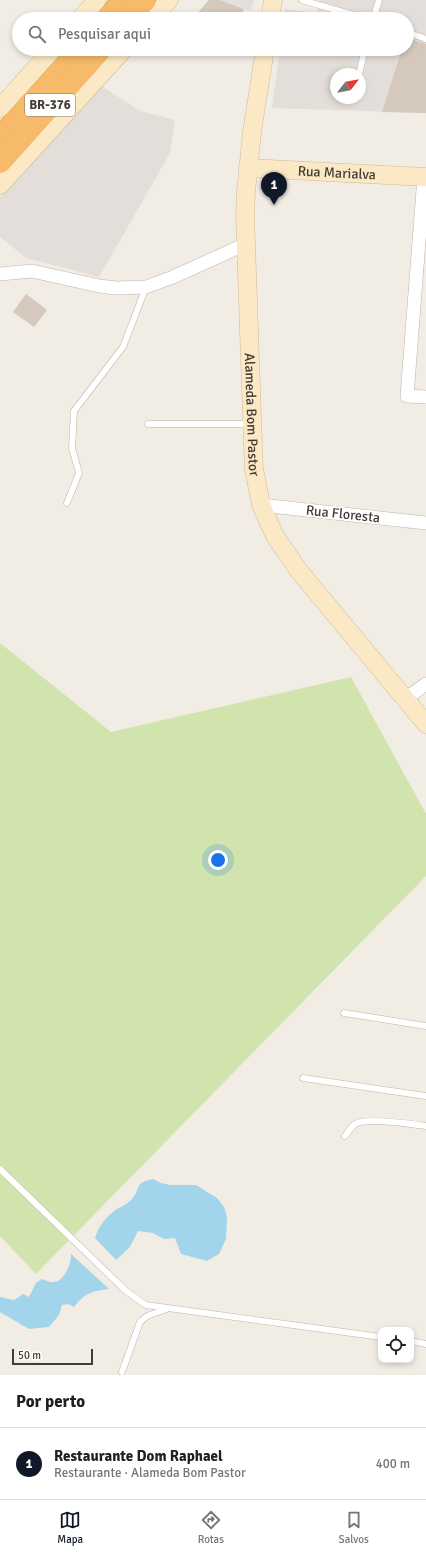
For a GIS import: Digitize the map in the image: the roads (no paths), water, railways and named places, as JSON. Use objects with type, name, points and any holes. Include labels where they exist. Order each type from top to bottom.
[{"type":"highway","points":[[113,12],[124,0]]},
{"type":"highway","points":[[134,12],[145,0]]},
{"type":"highway","name":"BR-376","points":[[0,138],[74,56]]},
{"type":"highway","name":"BR-376","points":[[0,162],[95,56]]},
{"type":"main road","points":[[86,12],[97,0]]},
{"type":"main road","points":[[158,12],[169,0]]},
{"type":"main road","points":[[271,12],[273,0]]},
{"type":"main road","name":"BR-376","points":[[0,108],[47,56]]},
{"type":"main road","name":"BR-376","points":[[0,185],[118,56]]},
{"type":"main road","name":"Alameda Bom Pastor","points":[[264,56],[248,168],[245,215],[254,469],[261,505],[275,536],[295,566],[426,724]]},
{"type":"main road","name":"Rua Marialva","points":[[248,168],[425,177]]},
{"type":"street","points":[[425,177],[407,396],[426,397]]},
{"type":"street","points":[[0,274],[32,271],[99,286],[116,288],[146,287],[173,277],[246,244]]},
{"type":"street","name":"Rua Floresta","points":[[261,505],[426,522]]},
{"type":"street","points":[[405,699],[426,684]]},
{"type":"lane","points":[[302,0],[343,12]]},
{"type":"lane","points":[[375,12],[379,0]]},
{"type":"lane","points":[[414,35],[426,39]]},
{"type":"lane","points":[[360,68],[363,56]]},
{"type":"lane","points":[[67,503],[79,473],[72,448],[74,411],[123,347],[146,287]]},
{"type":"lane","points":[[148,424],[252,424]]},
{"type":"lane","points":[[344,1013],[426,1026]]},
{"type":"lane","points":[[302,1078],[426,1096]]},
{"type":"lane","points":[[345,1136],[353,1125],[381,1120],[426,1126]]},
{"type":"lane","points":[[0,1169],[126,1291],[146,1305],[378,1337]]},
{"type":"lane","points":[[122,1372],[140,1322],[147,1316],[169,1309]]},
{"type":"lane","points":[[414,1342],[426,1344]]},
{"type":"water","points":[[153,1179],[170,1185],[196,1185],[217,1198],[224,1207],[227,1217],[226,1239],[219,1254],[207,1261],[181,1254],[175,1238],[164,1239],[153,1233],[138,1231],[130,1247],[116,1260],[95,1238],[106,1218],[130,1201],[142,1183]]},
{"type":"water","points":[[71,1254],[109,1289],[85,1296],[74,1307],[68,1304],[62,1305],[59,1315],[49,1327],[29,1329],[0,1312],[0,1297],[14,1300],[23,1294],[29,1297],[36,1283],[42,1279],[53,1282],[61,1279],[69,1266]]},
{"type":"place","name":"Restaurante Dom Raphael","points":[[274,205]]}]
